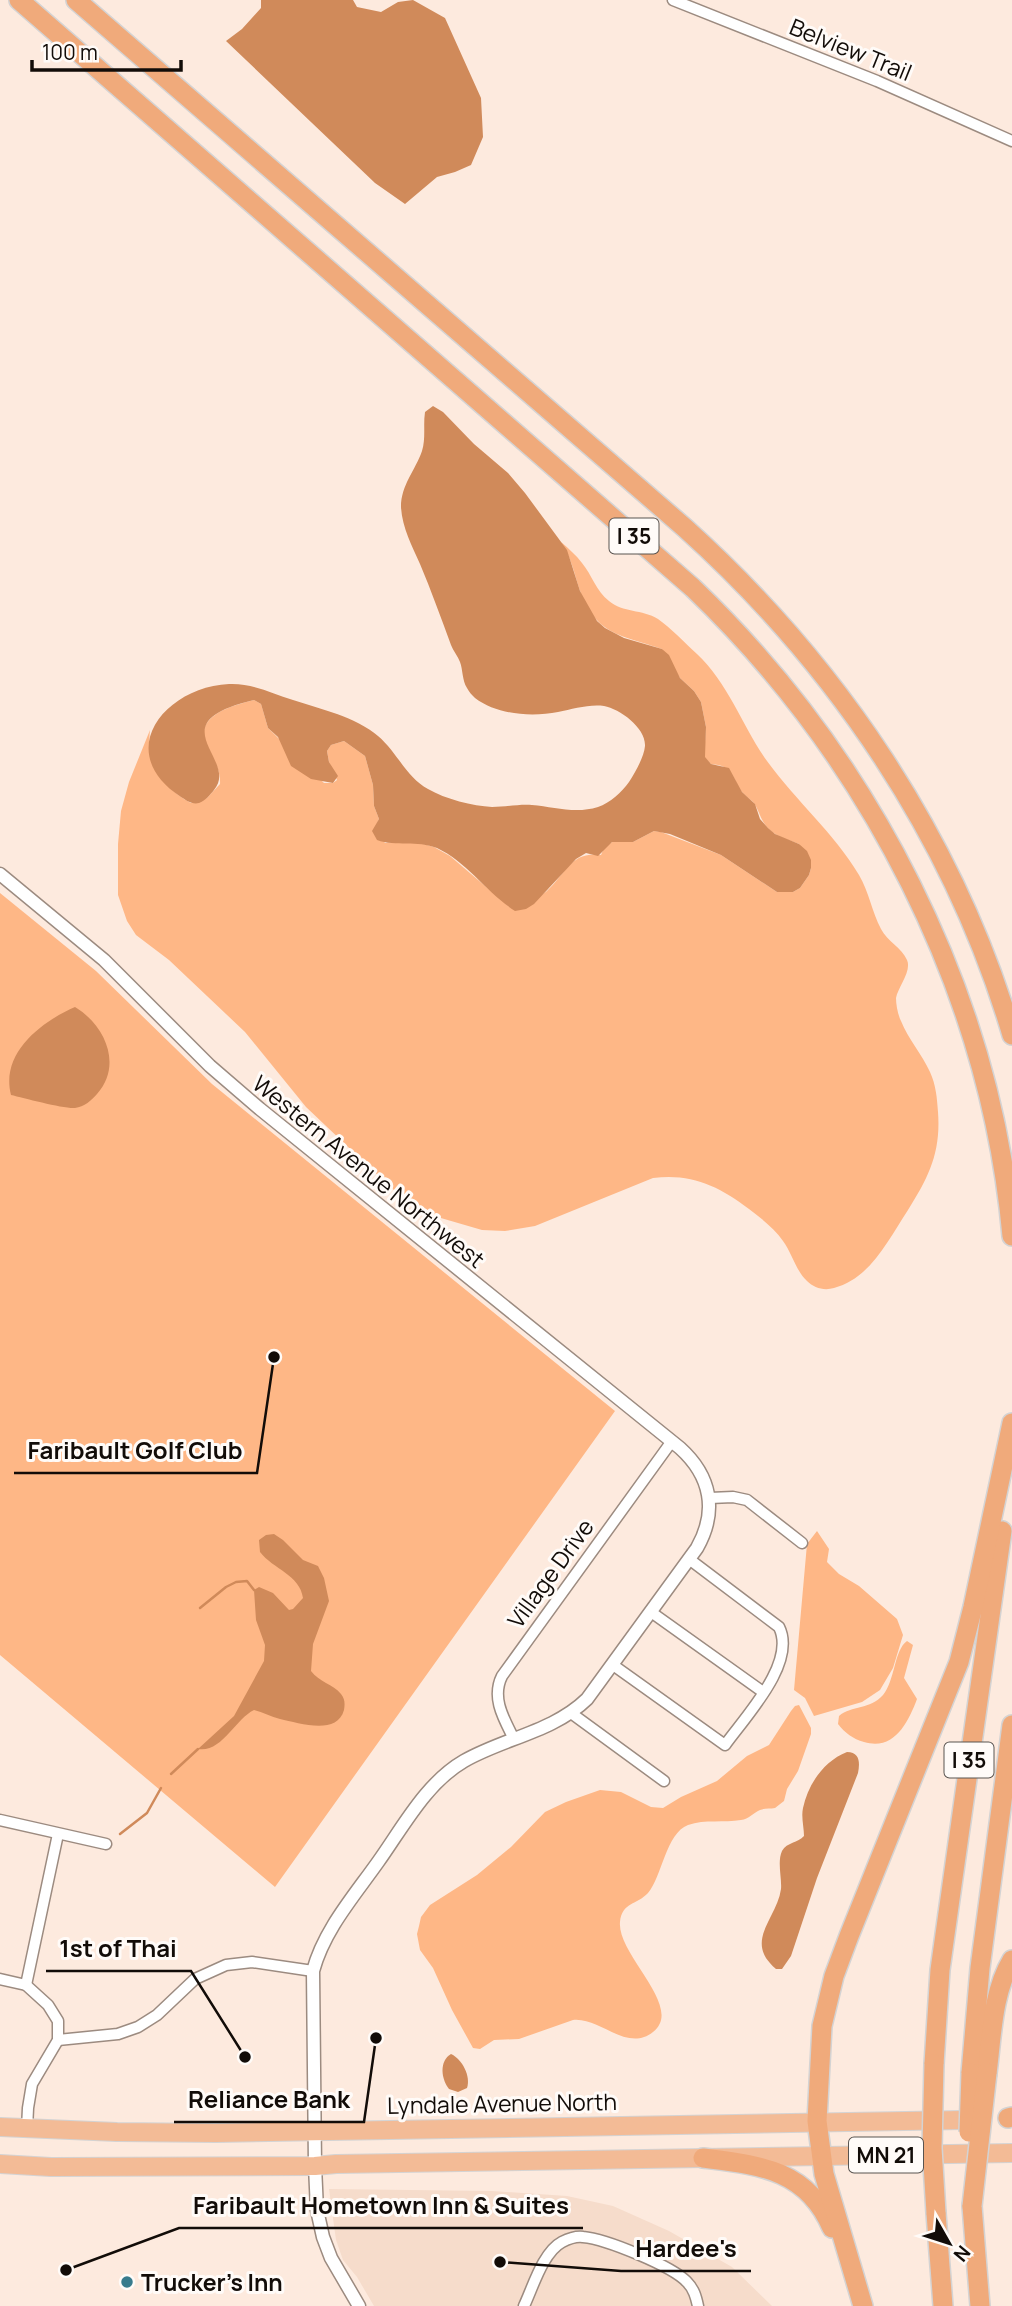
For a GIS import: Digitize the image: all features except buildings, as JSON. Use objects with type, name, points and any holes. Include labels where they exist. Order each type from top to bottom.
[{"type":"highway","name":"I 35","points":[[19,0],[684,580],[737,632],[783,685],[853,782],[897,858],[932,930],[961,1003],[981,1070],[1003,1168],[1012,1236]]},
{"type":"highway","name":"I 35","points":[[76,0],[685,528],[774,615],[853,712],[921,820],[954,883],[973,927],[1012,1035]]},
{"type":"highway","points":[[863,2306],[821,2156],[817,2121],[822,2026],[834,1976],[959,1662],[1012,1423]]},
{"type":"highway","name":"I 35","points":[[943,2306],[932,2148],[940,1970],[1012,1457]]},
{"type":"highway","name":"I 35","points":[[980,2306],[968,2159],[979,2073],[979,1968],[1012,1725]]},
{"type":"highway","points":[[979,2073],[998,1996],[1012,1960]]},
{"type":"highway","name":"Lyndale Avenue North","points":[[0,2127],[203,2133],[962,2120]]},
{"type":"highway","name":"MN 21","points":[[703,2158],[1012,2153]]},
{"type":"highway","points":[[0,2164],[51,2167],[315,2166],[703,2158],[769,2168],[804,2188],[814,2198],[829,2222],[863,2306]]},
{"type":"street","name":"Belview Trail","points":[[673,0],[877,81],[1012,141]]},
{"type":"street","name":"Western Avenue Northwest","points":[[0,874],[104,960],[210,1066],[251,1102],[672,1441],[698,1468],[710,1498]]},
{"type":"street","name":"Village Drive","points":[[514,1739],[498,1703],[502,1676],[672,1441]]},
{"type":"street","points":[[359,2306],[331,2258],[317,2210],[313,1971],[320,1948],[334,1924],[433,1787],[452,1769],[571,1713],[587,1699],[689,1559],[705,1532],[710,1498],[733,1497],[747,1500],[802,1543]]},
{"type":"street","points":[[613,1665],[725,1745],[763,1692],[779,1666],[783,1636],[779,1627],[689,1559]]},
{"type":"street","points":[[651,1612],[763,1692]]},
{"type":"street","points":[[571,1713],[664,1781]]},
{"type":"street","points":[[0,1820],[106,1844]]},
{"type":"street","points":[[26,1985],[58,1834]]},
{"type":"street","points":[[58,2040],[118,2034],[138,2027],[157,2015],[195,1979],[226,1965],[252,1962],[313,1971]]},
{"type":"street","points":[[0,1979],[26,1985],[40,1996],[54,2014],[59,2029],[58,2040],[32,2084],[27,2129]]},
{"type":"street","points":[[524,2306],[552,2249],[561,2242],[582,2237],[643,2257],[682,2277],[695,2293],[698,2306]]},
{"type":"shaded area","points":[[261,0],[353,0],[357,7],[381,12],[398,2],[413,0],[445,18],[481,98],[483,137],[471,165],[437,177],[405,204],[375,183],[226,41],[242,29],[261,8]]},
{"type":"shaded area","points":[[433,406],[443,412],[474,444],[508,473],[525,493],[567,550],[580,591],[597,621],[624,638],[662,649],[669,655],[680,678],[701,702],[706,727],[705,757],[711,764],[729,768],[742,792],[755,804],[760,819],[768,828],[807,851],[811,868],[800,888],[793,892],[777,892],[721,855],[670,834],[654,831],[633,842],[612,842],[598,856],[586,853],[576,859],[534,904],[515,911],[458,861],[437,848],[377,840],[372,831],[379,819],[365,756],[344,741],[331,745],[327,751],[329,762],[338,776],[333,783],[311,779],[291,766],[278,737],[268,728],[261,704],[254,700],[225,709],[210,719],[205,730],[219,778],[214,790],[205,799],[196,803],[189,802],[161,779],[150,761],[149,742],[155,725],[167,709],[185,697],[206,688],[229,684],[261,689],[359,723],[385,742],[420,784],[442,796],[468,804],[590,809],[611,800],[629,782],[643,755],[644,739],[637,726],[617,711],[604,706],[593,706],[548,714],[515,713],[484,704],[474,697],[465,685],[460,662],[408,536],[401,507],[403,492],[423,446],[425,412]]},
{"type":"shaded area","points":[[561,542],[580,560],[609,601],[658,619],[718,678],[767,761],[849,860],[862,882],[881,929],[907,960],[908,969],[896,998],[897,1007],[904,1028],[927,1065],[934,1082],[938,1140],[932,1164],[922,1186],[877,1256],[858,1276],[834,1288],[819,1288],[807,1281],[780,1237],[754,1212],[727,1194],[692,1180],[653,1178],[535,1226],[505,1231],[482,1230],[434,1216],[405,1200],[306,1107],[245,1032],[169,960],[136,935],[127,921],[118,895],[121,811],[129,782],[150,730],[151,753],[158,773],[172,790],[191,803],[207,798],[220,784],[217,767],[205,742],[206,724],[219,712],[254,700],[261,704],[268,728],[324,783],[337,780],[327,751],[331,745],[344,741],[365,756],[379,819],[375,828],[385,843],[420,843],[434,847],[450,856],[511,908],[543,894],[570,865],[583,856],[601,855],[604,848],[612,842],[633,842],[654,831],[721,855],[777,892],[793,892],[800,888],[811,868],[799,844],[770,830],[728,769],[711,764],[704,757],[706,727],[701,702],[694,691],[680,678],[662,649],[611,631],[593,616]]},
{"type":"shaded area","points":[[0,893],[96,971],[212,1084],[615,1411],[275,1887],[0,1655]]},
{"type":"shaded area","points":[[75,1007],[95,1024],[107,1046],[109,1071],[97,1094],[88,1103],[75,1108],[11,1095],[9,1079],[18,1052],[38,1030]]},
{"type":"shaded area","points":[[817,1531],[829,1549],[827,1562],[897,1619],[903,1635],[893,1668],[880,1690],[862,1702],[814,1716],[805,1698],[794,1690],[807,1544]]},
{"type":"shaded area","points":[[274,1534],[303,1560],[318,1566],[324,1578],[329,1601],[313,1644],[311,1671],[341,1694],[344,1710],[334,1723],[316,1726],[280,1719],[254,1710],[214,1746],[198,1749],[234,1716],[264,1661],[265,1645],[256,1620],[254,1590],[259,1587],[273,1593],[289,1610],[303,1598],[301,1590],[292,1578],[260,1552],[259,1540]]},
{"type":"shaded area","points":[[907,1641],[913,1645],[904,1678],[917,1699],[904,1726],[892,1739],[875,1744],[846,1733],[838,1724],[839,1716],[872,1703],[883,1695],[890,1682],[899,1651]]},
{"type":"shaded area","points":[[799,1705],[811,1728],[811,1734],[784,1801],[775,1808],[760,1810],[744,1819],[688,1825],[674,1837],[648,1893],[627,1907],[621,1916],[622,1935],[628,1950],[656,1995],[661,2009],[661,2021],[653,2032],[633,2039],[593,2024],[573,2020],[519,2039],[494,2040],[480,2049],[473,2048],[433,1968],[420,1950],[417,1934],[421,1917],[430,1905],[477,1875],[511,1847],[545,1812],[566,1802],[600,1790],[621,1792],[651,1807],[663,1808],[717,1781],[747,1756],[769,1745],[791,1711]]},
{"type":"shaded area","points":[[847,1752],[857,1756],[858,1773],[817,1878],[791,1956],[782,1969],[776,1969],[762,1949],[762,1939],[781,1889],[782,1851],[804,1836],[803,1808],[818,1774],[831,1761]]},
{"type":"shaded area","points":[[451,2054],[462,2064],[468,2078],[467,2088],[458,2092],[449,2089],[443,2075],[444,2061]]},
{"type":"shaded area","points":[[329,2189],[492,2191],[567,2196],[613,2206],[669,2231],[732,2267],[772,2306],[374,2306],[357,2277],[343,2260],[336,2240]]},
{"type":"waterway","points":[[200,1608],[236,1582],[247,1581],[254,1590]]},
{"type":"waterway","points":[[171,1774],[198,1749]]},
{"type":"waterway","points":[[120,1834],[147,1813],[161,1788]]},
{"type":"place","name":"Faribault Golf Club","points":[[274,1357]]},
{"type":"place","name":"Reliance Bank","points":[[376,2038]]},
{"type":"place","name":"1st of Thai","points":[[245,2057]]},
{"type":"place","name":"Hardee's","points":[[500,2262]]},
{"type":"place","name":"Faribault Hometown Inn & Suites","points":[[66,2270]]},
{"type":"place","name":"Trucker's Inn","points":[[127,2282]]}]
